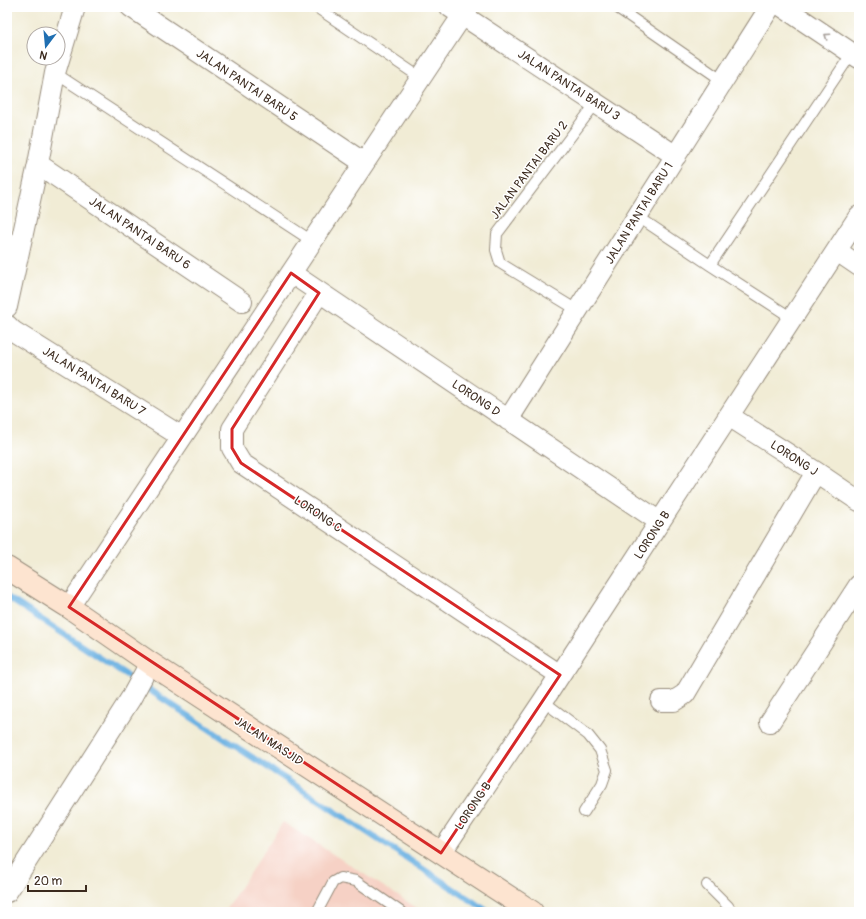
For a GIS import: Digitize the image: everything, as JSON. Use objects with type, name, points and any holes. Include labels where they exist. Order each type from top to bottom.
[{"type":"street","points":[[7,307],[38,164],[55,73],[75,7]]},
{"type":"street","name":"JALAN PANTAI BARU 5","points":[[131,7],[364,163]]},
{"type":"street","name":"JALAN PANTAI BARU 1","points":[[508,420],[770,7]]},
{"type":"street","points":[[783,7],[855,55]]},
{"type":"street","points":[[69,607],[421,78],[460,10]]},
{"type":"street","name":"JALAN PANTAI BARU 3","points":[[460,10],[676,156]]},
{"type":"street","name":"JALAN PANTAI BARU 6","points":[[38,164],[242,302]]},
{"type":"street","name":"LORONG B","points":[[441,853],[543,701],[859,216]]},
{"type":"street","points":[[836,251],[859,266]]},
{"type":"street","name":"LORONG D","points":[[291,274],[660,522]]},
{"type":"street","name":"LORONG C","points":[[319,293],[232,428],[232,448],[241,463],[560,675]]},
{"type":"street","name":"JALAN PANTAI BARU 7","points":[[7,325],[13,331],[182,436]]},
{"type":"street","name":"LORONG J","points":[[729,416],[859,501]]},
{"type":"street","points":[[661,701],[674,701],[686,694],[816,472]]},
{"type":"street","name":"JALAN MASJID","points":[[7,568],[69,607],[146,670],[441,853],[532,912]]},
{"type":"street","points":[[770,722],[859,585]]},
{"type":"street","points":[[7,892],[131,698],[146,670]]},
{"type":"lane","points":[[316,7],[421,78]]},
{"type":"lane","points":[[616,7],[723,81]]},
{"type":"lane","points":[[710,265],[855,55]]},
{"type":"lane","points":[[55,73],[312,242]]},
{"type":"lane","name":"JALAN PANTAI BARU 2","points":[[577,310],[500,263],[496,250],[497,234],[596,103]]},
{"type":"lane","points":[[637,216],[792,318]]},
{"type":"lane","points":[[543,701],[588,735],[600,750],[607,770],[602,784],[584,812]]},
{"type":"lane","points":[[316,912],[333,882],[340,878],[356,881],[401,912]]},
{"type":"lane","points":[[707,885],[732,912]]},
{"type":"highlighted area","points":[[291,273],[319,293],[232,429],[232,448],[241,463],[560,675],[441,853],[69,607]]},
{"type":"shaded area","points":[[283,822],[423,912],[224,912]]},
{"type":"waterway","points":[[7,597],[489,912]]}]
